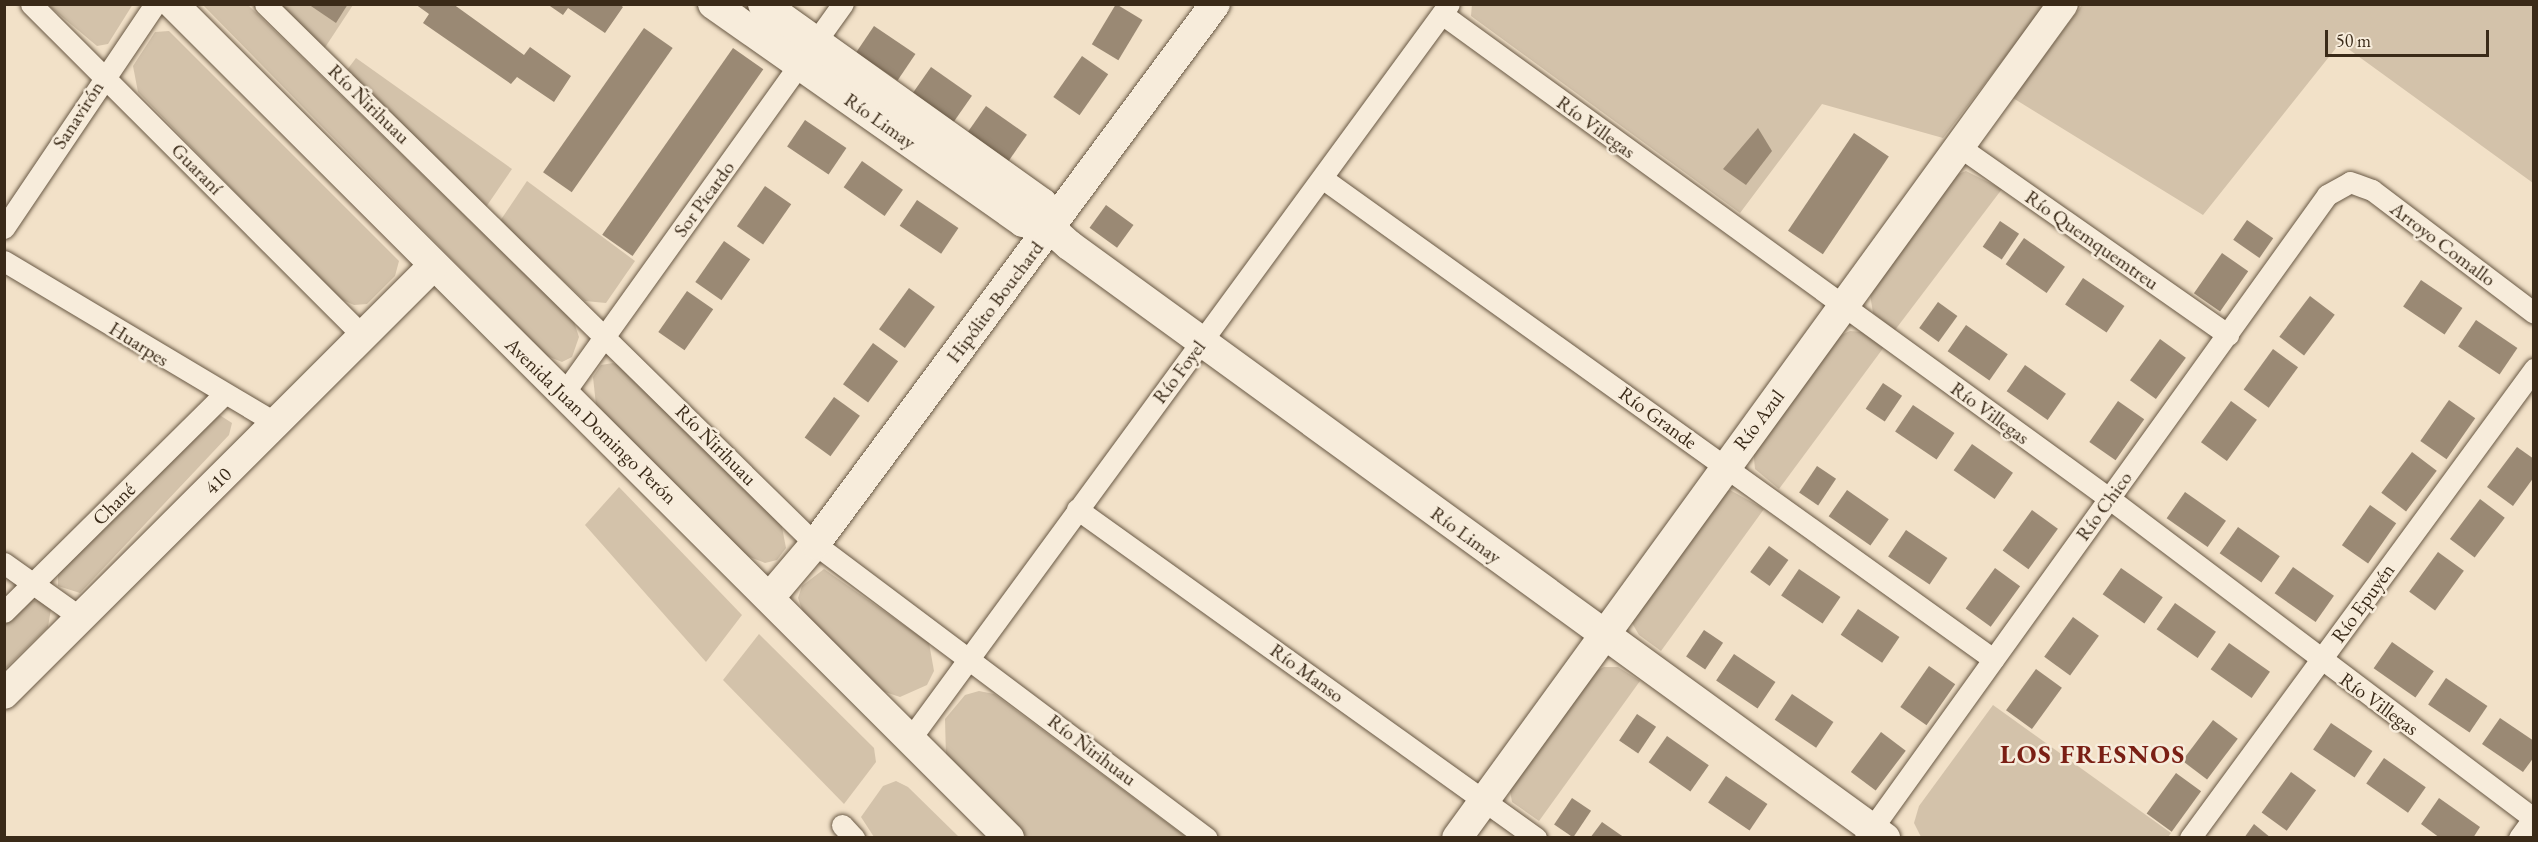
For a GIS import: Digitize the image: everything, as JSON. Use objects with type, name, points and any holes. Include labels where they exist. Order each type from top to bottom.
[{"type":"street","name":"Guaraní","points":[[31,4],[362,335]]},
{"type":"street","name":"Sanavirón","points":[[4,228],[103,75],[155,4]]},
{"type":"street","name":"Avenida Juan Domingo Perón","points":[[173,4],[432,267],[564,393],[1010,837]]},
{"type":"street","name":"Río Ñirihuau","points":[[265,4],[606,334],[815,544],[1207,837]]},
{"type":"street","name":"Río Limay","points":[[713,4],[809,53]]},
{"type":"street","name":"Río Limay","points":[[763,4],[809,53],[1023,222],[1050,228],[1874,834]]},
{"type":"street","name":"Sor Picardo","points":[[564,393],[843,4]]},
{"type":"street","name":"Hipólito Bouchard","points":[[770,597],[815,544],[1215,4]]},
{"type":"street","name":"Río Azul","points":[[1456,837],[1725,466],[1844,308],[1957,145],[2063,4]]},
{"type":"street","name":"Río Foyel","points":[[910,739],[1445,9]]},
{"type":"street","name":"Río Villegas","points":[[1445,9],[1844,308],[2110,499],[2321,661],[2533,817]]},
{"type":"street","name":"Río Quemquemtreu","points":[[1957,145],[2228,335]]},
{"type":"street","name":"Río Grande","points":[[1322,178],[1993,658]]},
{"type":"street","name":"Río Chico","points":[[1874,834],[1993,658],[2110,499],[2327,195],[2350,182]]},
{"type":"street","name":"Arroyo Comallo","points":[[2350,182],[2372,190],[2534,313]]},
{"type":"street","name":"Huarpes","points":[[4,261],[222,396],[276,423]]},
{"type":"street","name":"410","points":[[4,694],[432,267]]},
{"type":"street","name":"Río Epuyén","points":[[2190,837],[2534,369]]},
{"type":"street","name":"Chané","points":[[4,612],[222,396]]},
{"type":"street","name":"Río Manso","points":[[1077,509],[1536,837]]},
{"type":"street","points":[[4,562],[81,618]]},
{"type":"street","points":[[2519,837],[2533,817]]},
{"type":"shaded area","points":[[133,4],[108,44],[97,46],[48,5]]},
{"type":"shaded area","points":[[1472,4],[2045,5],[1943,138],[1822,104],[1740,213],[1471,16]]},
{"type":"shaded area","points":[[203,5],[248,5],[574,322],[579,337],[572,357],[562,362],[547,356]]},
{"type":"shaded area","points":[[278,5],[353,5],[324,49]]},
{"type":"shaded area","points":[[2082,5],[2533,6],[2533,183],[2340,43],[2203,215],[2013,98]]},
{"type":"shaded area","points":[[169,31],[399,261],[395,276],[367,304],[354,305],[338,298],[138,92],[133,66],[155,32]]},
{"type":"shaded area","points":[[356,58],[512,169],[486,207],[347,70]]},
{"type":"shaded area","points":[[1966,171],[2002,189],[1895,330],[1873,313],[1869,288],[1956,175]]},
{"type":"shaded area","points":[[527,181],[635,261],[606,303],[585,301],[500,221]]},
{"type":"shaded area","points":[[1850,331],[1862,332],[1884,347],[1779,489],[1755,469],[1753,448],[1837,337]]},
{"type":"shaded area","points":[[613,363],[625,368],[781,522],[786,548],[777,560],[765,563],[747,556],[596,405],[593,377],[601,365]]},
{"type":"shaded area","points":[[218,414],[232,423],[229,435],[80,593],[58,586],[58,574],[209,418]]},
{"type":"shaded area","points":[[619,487],[742,615],[706,662],[585,525]]},
{"type":"shaded area","points":[[1730,490],[1764,509],[1661,651],[1639,635],[1632,623],[1634,611],[1719,496]]},
{"type":"shaded area","points":[[824,569],[929,643],[934,671],[927,685],[900,697],[879,690],[804,615],[798,598],[802,586]]},
{"type":"shaded area","points":[[42,600],[51,609],[48,627],[5,669],[5,625],[30,601]]},
{"type":"shaded area","points":[[759,634],[874,748],[876,762],[844,804],[723,680]]},
{"type":"shaded area","points":[[1604,667],[1618,667],[1640,681],[1539,821],[1512,802],[1509,785],[1592,673]]},
{"type":"shaded area","points":[[979,691],[994,694],[1186,837],[1027,837],[946,757],[945,719],[965,695]]},
{"type":"shaded area","points":[[1993,705],[2171,833],[2168,837],[1921,837],[1914,823],[1919,806]]},
{"type":"shaded area","points":[[896,781],[908,787],[959,837],[874,837],[861,817],[883,786]]},
{"type":"building","points":[[308,4],[348,4],[336,23]]},
{"type":"building","points":[[415,4],[453,4],[524,55],[530,47],[571,76],[554,102],[517,77],[511,84],[423,23],[429,14]]},
{"type":"building","points":[[547,4],[619,4],[623,7],[605,33],[568,8],[563,15]]},
{"type":"building","points":[[1116,4],[1143,20],[1118,60],[1092,44]]},
{"type":"building","points":[[874,26],[915,54],[898,80],[856,53]]},
{"type":"building","points":[[644,28],[673,48],[572,192],[543,172]]},
{"type":"building","points":[[733,48],[763,69],[633,256],[602,235]]},
{"type":"building","points":[[1082,56],[1108,74],[1080,115],[1053,97]]},
{"type":"building","points":[[931,67],[972,96],[954,122],[913,93]]},
{"type":"building","points":[[986,106],[1027,135],[1009,161],[968,132]]},
{"type":"building","points":[[805,120],[846,148],[829,174],[787,147]]},
{"type":"building","points":[[1758,128],[1772,151],[1746,185],[1723,169]]},
{"type":"building","points":[[1854,133],[1889,156],[1823,254],[1788,231]]},
{"type":"building","points":[[862,161],[903,190],[885,216],[844,187]]},
{"type":"building","points":[[765,186],[791,204],[763,244],[737,226]]},
{"type":"building","points":[[917,200],[958,228],[941,254],[900,226]]},
{"type":"building","points":[[1106,205],[1134,225],[1117,248],[1090,228]]},
{"type":"building","points":[[2247,220],[2273,238],[2259,258],[2233,240]]},
{"type":"building","points":[[2000,221],[2019,234],[2002,260],[1983,247]]},
{"type":"building","points":[[2024,238],[2065,267],[2047,293],[2006,264]]},
{"type":"building","points":[[724,241],[750,259],[722,300],[695,282]]},
{"type":"building","points":[[2222,253],[2248,271],[2220,311],[2194,293]]},
{"type":"building","points":[[2083,278],[2124,306],[2107,332],[2065,305]]},
{"type":"building","points":[[2421,280],[2462,308],[2445,334],[2403,307]]},
{"type":"building","points":[[909,288],[935,307],[905,348],[879,329]]},
{"type":"building","points":[[687,291],[713,309],[685,350],[658,332]]},
{"type":"building","points":[[2310,296],[2335,315],[2304,355],[2279,337]]},
{"type":"building","points":[[1938,302],[1957,316],[1939,342],[1919,328]]},
{"type":"building","points":[[2476,320],[2517,348],[2500,374],[2458,347]]},
{"type":"building","points":[[1966,325],[2008,354],[1989,380],[1948,351]]},
{"type":"building","points":[[2160,339],[2186,358],[2156,399],[2130,380]]},
{"type":"building","points":[[873,343],[898,361],[868,402],[843,384]]},
{"type":"building","points":[[2273,349],[2298,367],[2269,408],[2244,389]]},
{"type":"building","points":[[2025,365],[2066,394],[2048,420],[2007,391]]},
{"type":"building","points":[[1883,383],[1902,396],[1885,422],[1866,409]]},
{"type":"building","points":[[834,397],[860,416],[830,456],[805,437]]},
{"type":"building","points":[[2449,400],[2475,418],[2447,459],[2420,441]]},
{"type":"building","points":[[2118,401],[2144,419],[2116,460],[2089,442]]},
{"type":"building","points":[[2231,401],[2257,420],[2227,461],[2201,442]]},
{"type":"building","points":[[1913,405],[1954,433],[1937,459],[1895,432]]},
{"type":"building","points":[[1972,444],[2013,473],[1995,499],[1954,470]]},
{"type":"building","points":[[2517,447],[2534,459],[2534,477],[2513,506],[2487,487]]},
{"type":"building","points":[[2412,452],[2437,471],[2406,511],[2381,493]]},
{"type":"building","points":[[1817,466],[1836,479],[1818,505],[1799,493]]},
{"type":"building","points":[[1847,490],[1889,519],[1870,545],[1829,516]]},
{"type":"building","points":[[2185,492],[2226,521],[2208,547],[2167,518]]},
{"type":"building","points":[[2480,499],[2505,518],[2475,558],[2450,539]]},
{"type":"building","points":[[2370,505],[2396,523],[2368,563],[2342,545]]},
{"type":"building","points":[[2032,510],[2058,529],[2028,569],[2003,550]]},
{"type":"building","points":[[2238,527],[2280,556],[2261,582],[2220,553]]},
{"type":"building","points":[[1906,530],[1947,558],[1930,584],[1888,557]]},
{"type":"building","points":[[1769,546],[1788,560],[1770,586],[1750,572]]},
{"type":"building","points":[[2438,552],[2464,571],[2435,610],[2409,592]]},
{"type":"building","points":[[2293,567],[2334,596],[2316,622],[2275,593]]},
{"type":"building","points":[[1995,568],[2020,586],[1991,627],[1966,608]]},
{"type":"building","points":[[2121,568],[2163,597],[2144,623],[2103,594]]},
{"type":"building","points":[[1799,569],[1840,597],[1823,623],[1781,596]]},
{"type":"building","points":[[2175,603],[2216,632],[2198,658],[2157,629]]},
{"type":"building","points":[[1858,609],[1899,637],[1882,663],[1841,635]]},
{"type":"building","points":[[2073,617],[2099,636],[2070,675],[2044,657]]},
{"type":"building","points":[[1704,630],[1723,643],[1705,669],[1686,657]]},
{"type":"building","points":[[2392,642],[2434,671],[2415,697],[2374,668]]},
{"type":"building","points":[[2229,643],[2270,672],[2252,698],[2211,669]]},
{"type":"building","points":[[1734,654],[1775,682],[1758,708],[1716,681]]},
{"type":"building","points":[[1929,666],[1955,684],[1927,725],[1900,707]]},
{"type":"building","points":[[2036,669],[2062,688],[2032,729],[2006,710]]},
{"type":"building","points":[[2446,678],[2487,706],[2470,732],[2428,705]]},
{"type":"building","points":[[1792,694],[1833,722],[1816,748],[1775,720]]},
{"type":"building","points":[[1637,714],[1656,727],[1638,753],[1619,741]]},
{"type":"building","points":[[2500,718],[2534,741],[2534,757],[2523,772],[2482,744]]},
{"type":"building","points":[[2213,720],[2238,739],[2207,779],[2182,761]]},
{"type":"building","points":[[2331,723],[2372,751],[2355,777],[2313,750]]},
{"type":"building","points":[[1881,732],[1906,751],[1876,791],[1851,772]]},
{"type":"building","points":[[1667,736],[1709,765],[1690,791],[1649,762]]},
{"type":"building","points":[[2384,758],[2426,787],[2408,813],[2366,783]]},
{"type":"building","points":[[2291,772],[2316,790],[2287,831],[2262,812]]},
{"type":"building","points":[[2176,773],[2201,791],[2172,832],[2147,813]]},
{"type":"building","points":[[1726,776],[1767,804],[1750,830],[1708,803]]},
{"type":"building","points":[[1572,798],[1591,811],[1573,837],[1554,825]]},
{"type":"building","points":[[2439,798],[2480,827],[2473,838],[2440,838],[2421,824]]},
{"type":"building","points":[[1602,822],[1625,838],[1590,838]]},
{"type":"building","points":[[2254,824],[2271,838],[2244,838]]},
{"type":"district","name":"LOS FRESNOS","points":[[2093,755]]}]
